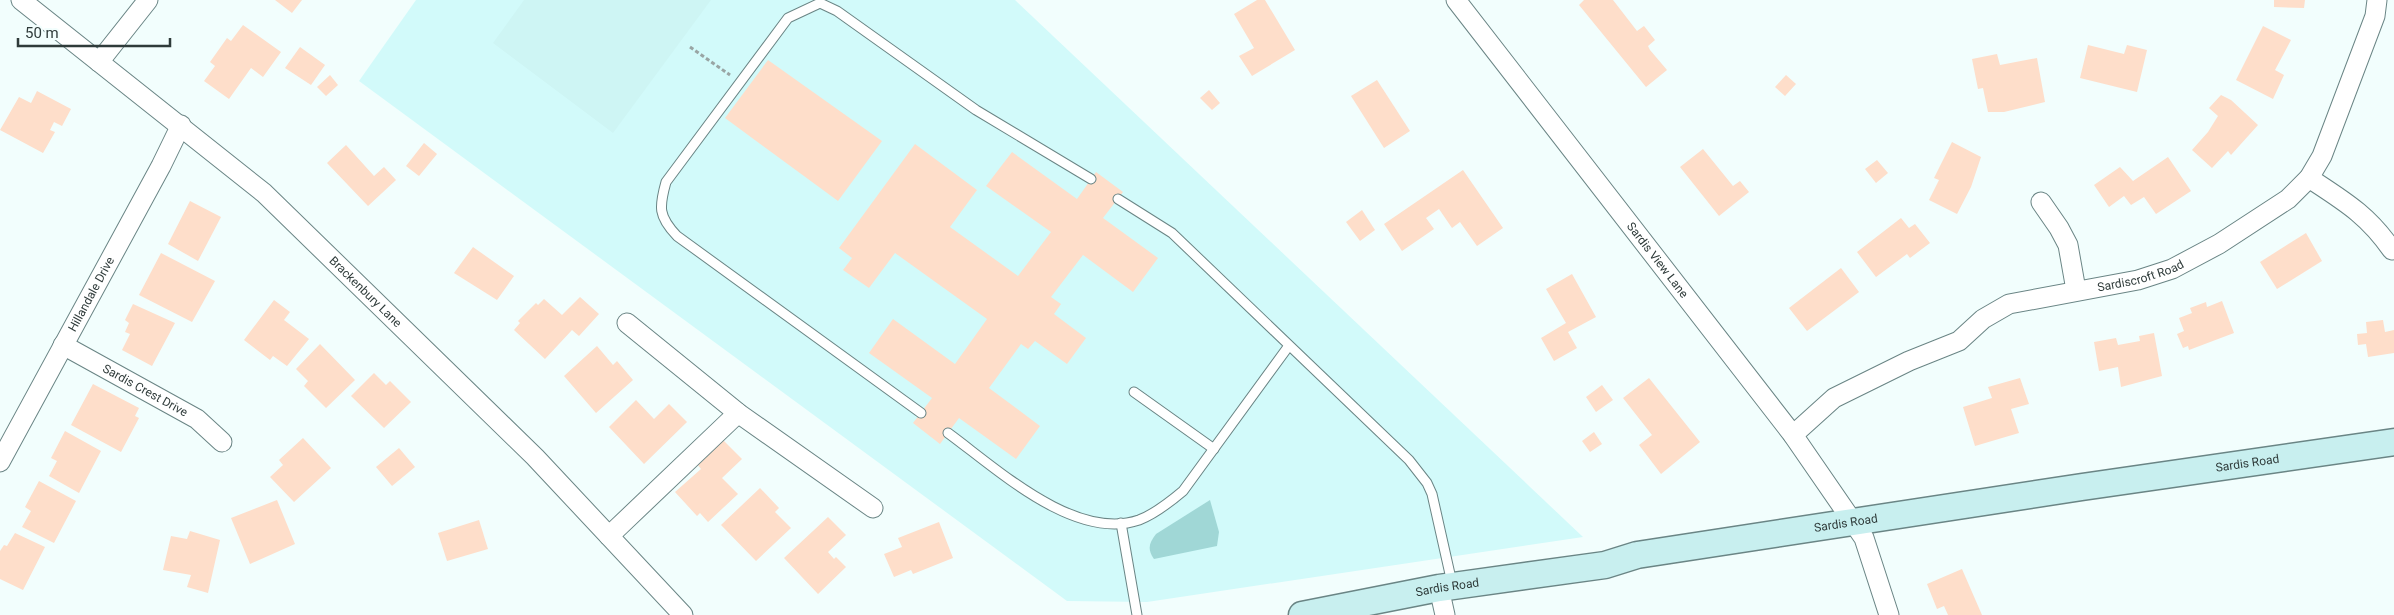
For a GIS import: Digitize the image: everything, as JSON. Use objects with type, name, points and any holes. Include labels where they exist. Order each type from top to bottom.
[{"type":"main road","name":"Sardis Road","points":[[1302,615],[1446,587],[1605,565],[1637,555],[2394,442]]},
{"type":"street","name":"Brackenbury Lane","points":[[22,0],[181,125],[270,200],[528,450],[683,615]]},
{"type":"street","points":[[99,62],[148,0]]},
{"type":"street","name":"Sardiscroft Road","points":[[1793,435],[1834,398],[1909,361],[1959,341],[1983,319],[2009,304],[2076,290],[2138,280],[2172,269],[2264,216],[2288,199],[2309,178],[2325,147],[2375,16],[2377,0]]},
{"type":"street","name":"Sardis View Lane","points":[[1462,3],[1793,435],[1854,522],[1864,538],[1875,566],[1889,615]]},
{"type":"street","name":"Hillandale Drive","points":[[0,462],[161,166],[181,125]]},
{"type":"street","points":[[2309,178],[2357,209],[2379,232],[2392,250]]},
{"type":"street","points":[[2041,202],[2060,228],[2068,245],[2076,290]]},
{"type":"street","points":[[627,323],[738,413],[873,508]]},
{"type":"street","name":"Sardis Crest Drive","points":[[63,345],[197,419],[222,442]]},
{"type":"street","points":[[609,536],[738,413]]},
{"type":"street","points":[[1445,615],[1446,587]]},
{"type":"lane","points":[[921,413],[677,236],[666,224],[660,205],[666,182],[788,18],[807,4],[820,3],[837,11],[976,110],[1091,179]]},
{"type":"lane","points":[[1118,199],[1172,234],[1409,460],[1427,483],[1432,494],[1446,587]]},
{"type":"lane","points":[[948,433],[1044,502],[1074,517],[1093,522],[1121,523],[1139,520],[1166,505],[1183,490],[1288,346]]},
{"type":"lane","points":[[1134,392],[1214,449]]},
{"type":"lane","points":[[1121,523],[1137,615]]},
{"type":"path","points":[[690,46],[725,72]]},
{"type":"shaded area","points":[[416,0],[1015,0],[1583,537],[1147,602],[1067,601],[359,81]]},
{"type":"shaded area","points":[[524,0],[711,0],[613,133],[493,43]]},
{"type":"shaded area","points":[[1210,500],[1219,532],[1217,546],[1154,559],[1150,552],[1150,546],[1156,534]]},
{"type":"building","points":[[275,0],[302,0],[292,13]]},
{"type":"building","points":[[1257,0],[1265,0],[1295,50],[1252,76],[1239,56],[1254,48],[1234,14]]},
{"type":"building","points":[[1584,0],[1613,0],[1637,31],[1644,26],[1655,40],[1648,46],[1650,50],[1667,70],[1646,87],[1579,5]]},
{"type":"building","points":[[2274,0],[2305,0],[2304,8],[2274,7]]},
{"type":"building","points":[[243,25],[281,52],[263,77],[251,68],[229,99],[204,81],[215,66],[210,62],[227,38],[231,41]]},
{"type":"building","points":[[2263,26],[2291,40],[2275,70],[2284,75],[2273,99],[2236,80]]},
{"type":"building","points":[[2088,45],[2124,54],[2127,45],[2147,50],[2137,92],[2080,78]]},
{"type":"building","points":[[300,47],[325,65],[311,85],[285,68]]},
{"type":"building","points":[[1997,54],[2000,65],[2037,58],[2045,102],[2004,112],[1988,112],[1983,88],[1978,89],[1972,59]]},
{"type":"building","points":[[768,60],[882,141],[838,201],[725,118]]},
{"type":"building","points":[[330,75],[338,85],[326,96],[317,87]]},
{"type":"building","points":[[1786,75],[1796,84],[1785,96],[1775,87]]},
{"type":"building","points":[[1377,80],[1410,131],[1384,148],[1351,96]]},
{"type":"building","points":[[1209,90],[1220,103],[1212,110],[1200,98]]},
{"type":"building","points":[[37,91],[71,109],[62,126],[54,122],[50,130],[55,132],[43,153],[0,130],[19,97],[31,103]]},
{"type":"building","points":[[2221,95],[2231,100],[2258,125],[2231,155],[2228,151],[2212,168],[2192,150],[2208,132],[2218,116],[2209,108]]},
{"type":"building","points":[[1952,142],[1981,157],[1971,187],[1957,214],[1929,200],[1939,180],[1934,178]]},
{"type":"building","points":[[424,143],[437,154],[419,176],[406,166]]},
{"type":"building","points":[[915,144],[977,190],[950,227],[1018,276],[1051,232],[986,186],[1012,152],[1077,199],[1096,172],[1123,192],[1103,218],[1158,258],[1133,292],[1083,255],[1051,297],[1061,304],[1054,314],[1086,338],[1067,364],[1035,341],[1028,349],[1021,344],[989,388],[1040,426],[1016,459],[959,418],[940,444],[913,423],[932,398],[869,353],[893,319],[955,364],[987,319],[895,253],[869,288],[843,270],[852,258],[839,248]]},
{"type":"building","points":[[346,145],[374,176],[384,167],[396,180],[368,206],[327,163]]},
{"type":"building","points":[[1703,149],[1733,186],[1740,181],[1749,192],[1719,216],[1680,167]]},
{"type":"building","points":[[2168,157],[2191,191],[2156,214],[2144,197],[2131,205],[2124,196],[2109,207],[2094,185],[2120,167],[2133,181]]},
{"type":"building","points":[[1877,160],[1888,173],[1876,183],[1865,169]]},
{"type":"building","points":[[1463,170],[1503,228],[1477,246],[1460,222],[1452,228],[1439,209],[1426,218],[1434,229],[1402,251],[1384,224]]},
{"type":"building","points":[[190,201],[221,217],[198,261],[168,244]]},
{"type":"building","points":[[1362,210],[1375,230],[1360,241],[1346,222]]},
{"type":"building","points":[[1901,218],[1909,228],[1915,224],[1930,243],[1910,258],[1907,254],[1876,277],[1857,252]]},
{"type":"building","points":[[2306,233],[2322,261],[2277,289],[2260,262]]},
{"type":"building","points":[[473,247],[514,276],[497,300],[454,273]]},
{"type":"building","points":[[161,253],[215,281],[192,322],[139,295]]},
{"type":"building","points":[[1841,268],[1859,292],[1807,331],[1789,308]]},
{"type":"building","points":[[1572,274],[1596,317],[1568,332],[1577,348],[1554,361],[1541,338],[1566,323],[1546,289]]},
{"type":"building","points":[[580,297],[599,314],[579,336],[572,330],[545,359],[514,330],[520,323],[518,321],[536,303],[538,305],[544,299],[562,315]]},
{"type":"building","points":[[274,300],[290,312],[284,320],[309,339],[287,366],[273,356],[270,360],[244,340]]},
{"type":"building","points":[[2222,301],[2234,333],[2189,350],[2188,346],[2183,348],[2177,334],[2184,331],[2179,318],[2192,313],[2190,308],[2206,302],[2207,307]]},
{"type":"building","points":[[133,304],[175,323],[152,366],[122,350],[130,334],[125,332],[129,323],[125,320]]},
{"type":"building","points":[[2383,320],[2385,332],[2394,330],[2394,353],[2368,357],[2366,344],[2358,345],[2357,334],[2367,333],[2366,322]]},
{"type":"building","points":[[2154,333],[2162,376],[2121,387],[2118,367],[2099,371],[2094,342],[2116,338],[2118,345],[2140,341],[2139,336]]},
{"type":"building","points":[[320,344],[355,380],[326,408],[304,386],[308,381],[296,369]]},
{"type":"building","points":[[597,346],[613,365],[617,361],[633,380],[596,413],[564,376]]},
{"type":"building","points":[[374,373],[386,385],[390,381],[411,402],[384,428],[351,396]]},
{"type":"building","points":[[1649,378],[1700,442],[1661,474],[1639,445],[1652,435],[1623,398]]},
{"type":"building","points":[[2020,378],[2029,404],[2011,409],[2019,433],[1975,446],[1963,407],[1992,398],[1988,387]]},
{"type":"building","points":[[93,384],[139,408],[135,416],[139,418],[121,452],[71,425]]},
{"type":"building","points":[[1602,385],[1613,400],[1596,412],[1586,397]]},
{"type":"building","points":[[636,400],[654,419],[669,404],[687,422],[644,464],[609,427]]},
{"type":"building","points":[[65,431],[101,451],[79,493],[49,476],[57,461],[51,458]]},
{"type":"building","points":[[1594,432],[1602,444],[1590,452],[1582,441]]},
{"type":"building","points":[[303,438],[331,468],[294,502],[270,477],[283,465],[279,460]]},
{"type":"building","points":[[723,440],[742,459],[722,478],[738,494],[708,522],[700,513],[697,516],[675,492],[701,469],[697,464]]},
{"type":"building","points":[[399,448],[415,467],[392,486],[376,467]]},
{"type":"building","points":[[39,481],[76,501],[54,543],[22,527],[31,511],[25,507]]},
{"type":"building","points":[[760,488],[779,508],[775,512],[791,528],[756,561],[721,525]]},
{"type":"building","points":[[277,500],[295,544],[250,564],[231,518]]},
{"type":"building","points":[[828,517],[846,535],[828,552],[834,559],[836,557],[846,567],[818,594],[784,558]]},
{"type":"building","points":[[479,520],[488,549],[447,561],[438,533]]},
{"type":"building","points":[[939,522],[953,558],[913,574],[911,570],[894,577],[884,554],[902,547],[898,538]]},
{"type":"building","points":[[190,531],[220,540],[208,593],[187,587],[191,575],[163,570],[171,536],[187,539]]},
{"type":"building","points":[[15,533],[45,547],[23,590],[0,579],[0,551],[4,545],[7,546]]},
{"type":"building","points":[[1962,569],[1982,615],[1948,615],[1944,606],[1937,609],[1927,584]]}]
